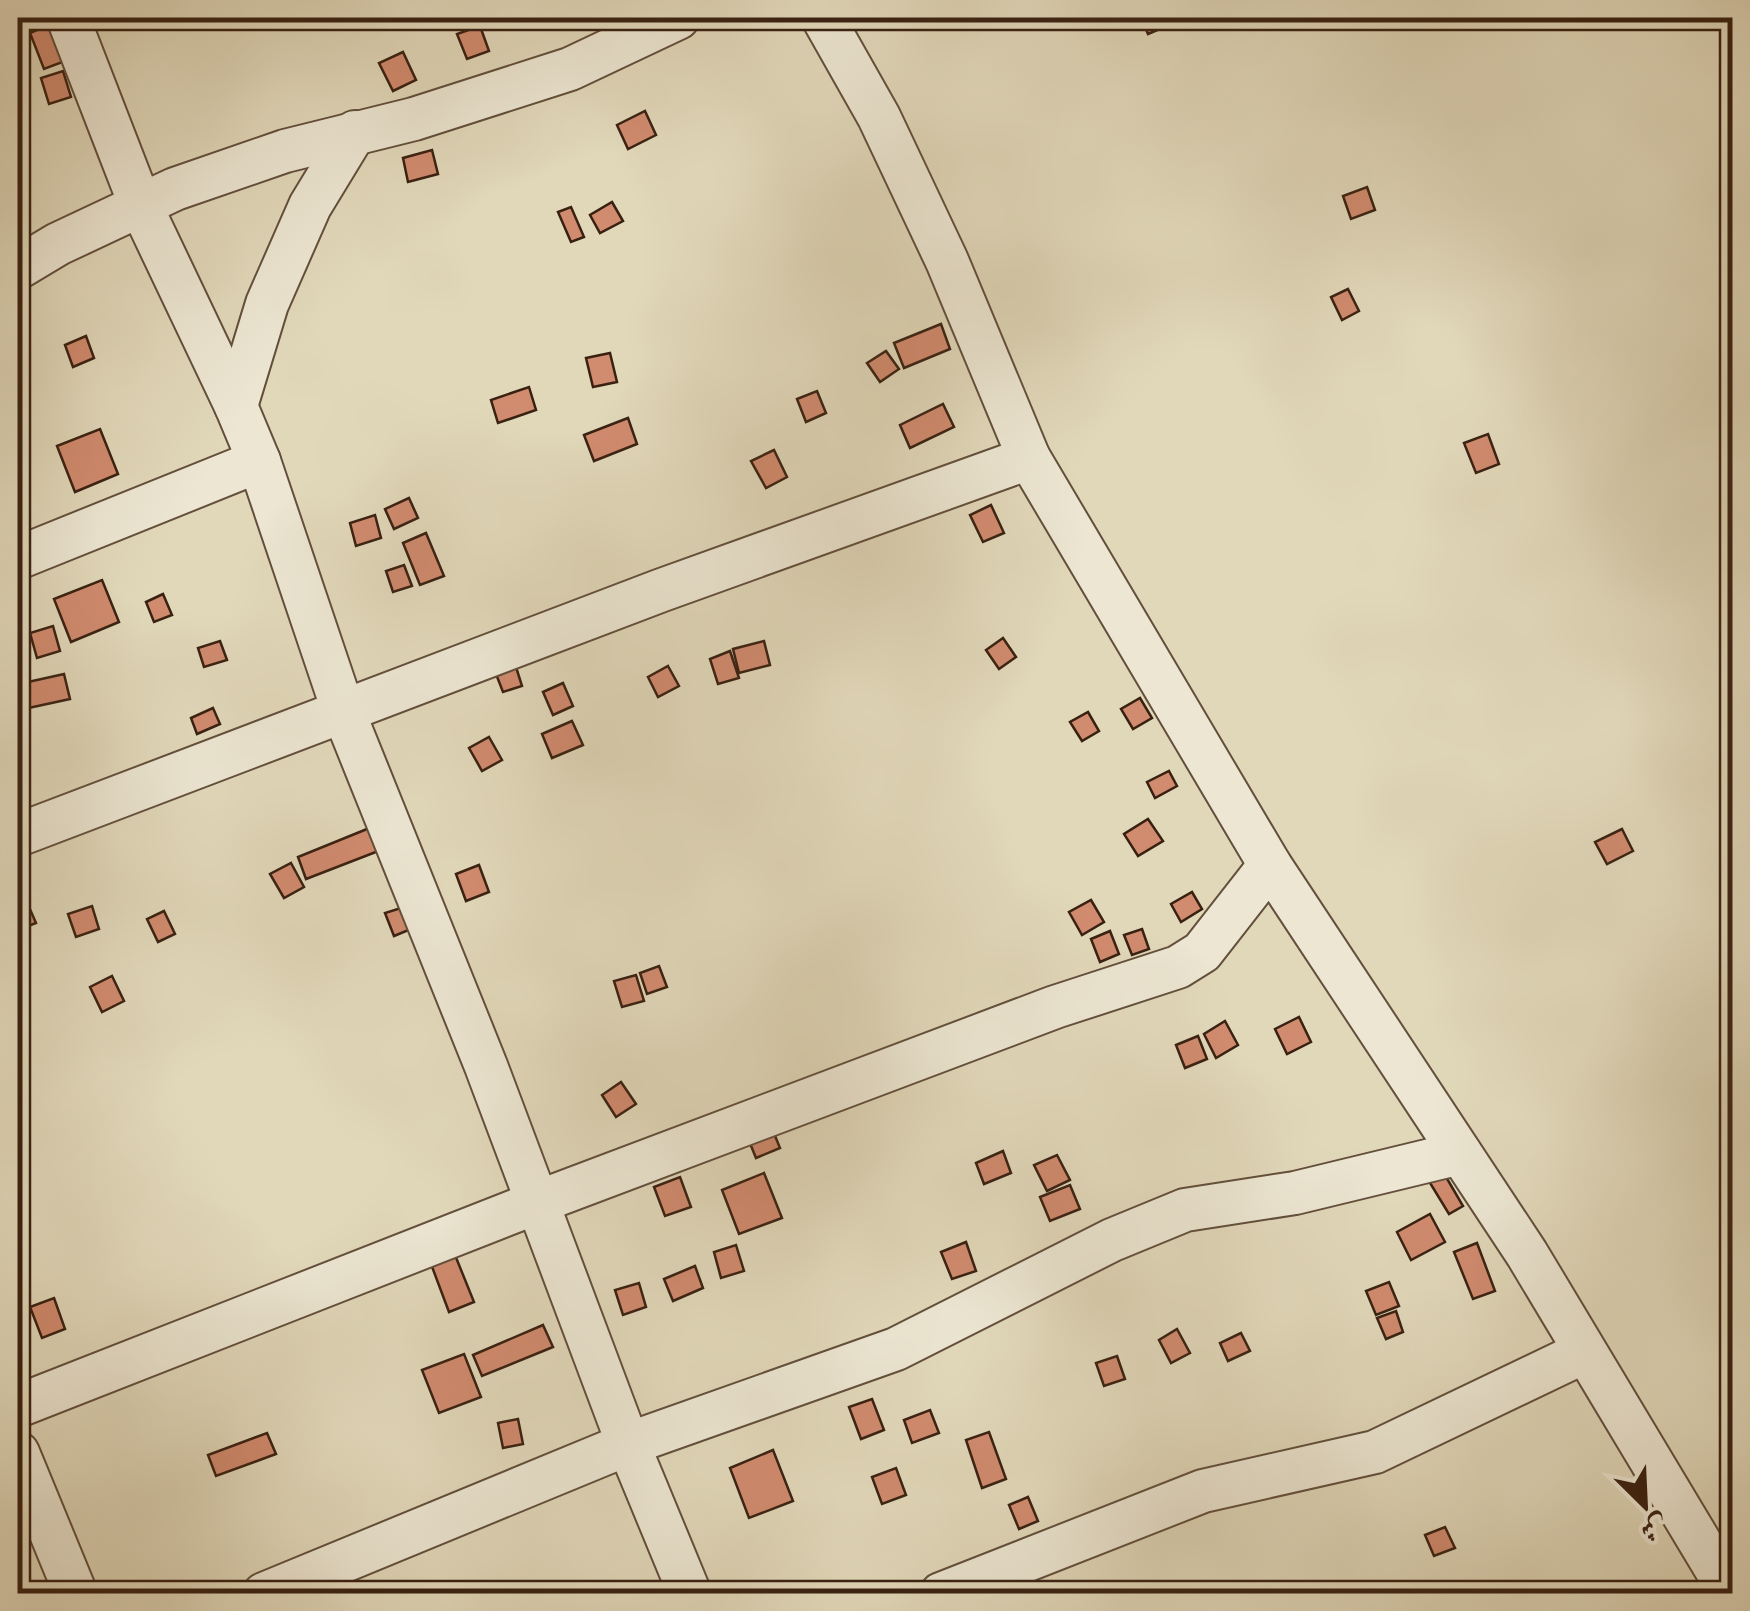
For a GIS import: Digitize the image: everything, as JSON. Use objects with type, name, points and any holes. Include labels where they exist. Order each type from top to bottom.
[{"type":"street","points":[[68,18],[140,204],[258,461],[344,712],[690,1594]]},
{"type":"street","points":[[18,268],[140,204],[284,151],[414,119],[570,69],[678,18]]},
{"type":"street","points":[[823,18],[879,117],[948,261],[1029,458],[1270,865],[1528,1254],[1731,1594]]},
{"type":"street","points":[[236,406],[268,304],[310,206],[355,132]]},
{"type":"street","points":[[18,835],[662,590],[1029,458]]},
{"type":"street","points":[[18,558],[258,461]]},
{"type":"street","points":[[18,1406],[538,1202],[1056,1007],[1178,967],[1202,952],[1270,865]]},
{"type":"street","points":[[264,1594],[628,1444],[896,1349],[1112,1240],[1185,1210],[1295,1193],[1460,1152]]},
{"type":"street","points":[[941,1594],[1203,1491],[1375,1452],[1584,1352]]},
{"type":"street","points":[[18,1453],[76,1594]]},
{"type":"building","points":[[1141,18],[1166,18],[1169,25],[1148,34]]},
{"type":"building","points":[[58,21],[73,58],[44,69],[30,33]]},
{"type":"building","points":[[480,26],[489,51],[467,59],[457,34]]},
{"type":"building","points":[[403,52],[416,80],[393,91],[379,63]]},
{"type":"building","points":[[63,71],[71,97],[49,104],[41,78]]},
{"type":"building","points":[[645,111],[656,135],[628,149],[617,125]]},
{"type":"building","points":[[432,150],[438,174],[408,182],[403,158]]},
{"type":"building","points":[[1367,187],[1375,210],[1351,219],[1343,196]]},
{"type":"building","points":[[612,202],[623,221],[600,233],[590,215]]},
{"type":"building","points":[[571,207],[584,237],[571,242],[558,212]]},
{"type":"building","points":[[1348,289],[1359,311],[1342,320],[1331,297]]},
{"type":"building","points":[[941,324],[950,349],[904,368],[894,343]]},
{"type":"building","points":[[86,336],[94,358],[73,367],[65,345]]},
{"type":"building","points":[[886,351],[899,369],[880,382],[867,363]]},
{"type":"building","points":[[610,353],[617,382],[593,387],[586,358]]},
{"type":"building","points":[[529,387],[536,410],[498,423],[491,400]]},
{"type":"building","points":[[817,391],[826,413],[806,422],[797,399]]},
{"type":"building","points":[[943,404],[954,427],[910,448],[900,425]]},
{"type":"building","points":[[628,418],[637,444],[594,461],[584,435]]},
{"type":"building","points":[[100,429],[118,474],[75,492],[57,446]]},
{"type":"building","points":[[1488,434],[1499,464],[1476,473],[1464,443]]},
{"type":"building","points":[[774,450],[787,477],[766,488],[751,461]]},
{"type":"building","points":[[409,498],[418,518],[394,529],[385,509]]},
{"type":"building","points":[[991,505],[1004,533],[983,542],[970,515]]},
{"type":"building","points":[[375,515],[381,538],[356,546],[350,523]]},
{"type":"building","points":[[426,533],[444,576],[420,585],[403,543]]},
{"type":"building","points":[[404,565],[412,586],[393,592],[386,571]]},
{"type":"building","points":[[102,580],[119,622],[71,642],[54,599]]},
{"type":"building","points":[[163,594],[172,615],[154,622],[146,602]]},
{"type":"building","points":[[53,626],[60,651],[37,658],[30,633]]},
{"type":"building","points":[[1003,638],[1016,657],[999,669],[986,650]]},
{"type":"building","points":[[220,641],[227,660],[204,667],[198,648]]},
{"type":"building","points":[[764,641],[770,665],[739,673],[733,649]]},
{"type":"building","points":[[730,651],[739,678],[718,684],[710,659]]},
{"type":"building","points":[[668,666],[679,686],[658,697],[648,677]]},
{"type":"building","points":[[516,667],[522,686],[503,692],[496,674]]},
{"type":"building","points":[[64,674],[70,699],[24,709],[19,684]]},
{"type":"building","points":[[563,683],[573,706],[553,715],[543,692]]},
{"type":"building","points":[[1140,698],[1152,718],[1133,729],[1121,709]]},
{"type":"building","points":[[213,708],[220,724],[197,734],[191,718]]},
{"type":"building","points":[[1088,712],[1099,731],[1082,741],[1070,722]]},
{"type":"building","points":[[572,721],[583,745],[552,758],[542,734]]},
{"type":"building","points":[[489,737],[502,760],[482,771],[469,748]]},
{"type":"building","points":[[1169,771],[1177,786],[1155,798],[1147,782]]},
{"type":"building","points":[[1148,819],[1163,841],[1138,856],[1124,834]]},
{"type":"building","points":[[372,827],[381,850],[306,879],[298,857]]},
{"type":"building","points":[[1622,829],[1633,851],[1607,864],[1595,842]]},
{"type":"building","points":[[291,863],[304,887],[284,898],[270,874]]},
{"type":"building","points":[[479,865],[489,892],[466,901],[456,874]]},
{"type":"building","points":[[1192,892],[1202,909],[1181,922],[1171,904]]},
{"type":"building","points":[[26,900],[36,923],[18,930],[18,904]]},
{"type":"building","points":[[1091,900],[1104,922],[1082,935],[1069,912]]},
{"type":"building","points":[[92,906],[99,929],[76,937],[68,914]]},
{"type":"building","points":[[404,907],[411,929],[394,936],[385,913]]},
{"type":"building","points":[[164,911],[175,934],[158,942],[147,919]]},
{"type":"building","points":[[1142,929],[1149,949],[1132,955],[1124,935]]},
{"type":"building","points":[[1110,931],[1119,954],[1100,962],[1091,939]]},
{"type":"building","points":[[659,966],[667,987],[647,994],[640,973]]},
{"type":"building","points":[[636,975],[644,1001],[622,1007],[614,981]]},
{"type":"building","points":[[112,976],[124,1001],[102,1012],[90,987]]},
{"type":"building","points":[[1299,1017],[1311,1042],[1287,1054],[1275,1029]]},
{"type":"building","points":[[1225,1021],[1238,1045],[1216,1058],[1204,1034]]},
{"type":"building","points":[[1198,1036],[1207,1059],[1185,1068],[1176,1045]]},
{"type":"building","points":[[621,1082],[636,1104],[616,1117],[602,1095]]},
{"type":"building","points":[[769,1121],[780,1148],[756,1158],[745,1131]]},
{"type":"building","points":[[1003,1151],[1011,1173],[984,1184],[976,1163]]},
{"type":"building","points":[[1057,1155],[1070,1180],[1047,1191],[1034,1165]]},
{"type":"building","points":[[1442,1170],[1463,1206],[1449,1214],[1427,1178]]},
{"type":"building","points":[[764,1173],[782,1218],[739,1234],[722,1190]]},
{"type":"building","points":[[680,1177],[691,1207],[665,1216],[654,1187]]},
{"type":"building","points":[[1070,1185],[1080,1209],[1050,1221],[1040,1197]]},
{"type":"building","points":[[1430,1214],[1445,1242],[1411,1260],[1397,1232]]},
{"type":"building","points":[[966,1242],[976,1271],[952,1279],[941,1252]]},
{"type":"building","points":[[1477,1243],[1495,1291],[1473,1299],[1454,1252]]},
{"type":"building","points":[[736,1245],[744,1271],[721,1278],[714,1252]]},
{"type":"building","points":[[455,1255],[474,1302],[449,1312],[431,1264]]},
{"type":"building","points":[[695,1266],[703,1288],[673,1301],[664,1279]]},
{"type":"building","points":[[1389,1282],[1399,1306],[1376,1315],[1366,1291]]},
{"type":"building","points":[[639,1283],[646,1307],[623,1315],[615,1290]]},
{"type":"building","points":[[54,1298],[65,1329],[42,1338],[30,1307]]},
{"type":"building","points":[[1396,1311],[1403,1332],[1386,1339],[1377,1318]]},
{"type":"building","points":[[543,1325],[553,1347],[482,1376],[473,1355]]},
{"type":"building","points":[[1177,1329],[1190,1353],[1171,1363],[1159,1340]]},
{"type":"building","points":[[1241,1333],[1250,1351],[1228,1361],[1220,1343]]},
{"type":"building","points":[[464,1354],[481,1397],[439,1413],[422,1370]]},
{"type":"building","points":[[1117,1356],[1125,1379],[1104,1386],[1096,1363]]},
{"type":"building","points":[[872,1399],[884,1430],[861,1439],[849,1407]]},
{"type":"building","points":[[930,1410],[939,1433],[912,1443],[904,1420]]},
{"type":"building","points":[[518,1419],[523,1444],[503,1448],[498,1423]]},
{"type":"building","points":[[989,1432],[1006,1479],[982,1488],[966,1440]]},
{"type":"building","points":[[267,1433],[276,1454],[216,1476],[208,1455]]},
{"type":"building","points":[[773,1450],[793,1501],[749,1518],[730,1468]]},
{"type":"building","points":[[896,1468],[906,1495],[882,1504],[872,1477]]},
{"type":"building","points":[[1028,1497],[1038,1521],[1019,1529],[1009,1505]]},
{"type":"building","points":[[1445,1527],[1455,1548],[1434,1556],[1425,1535]]}]
